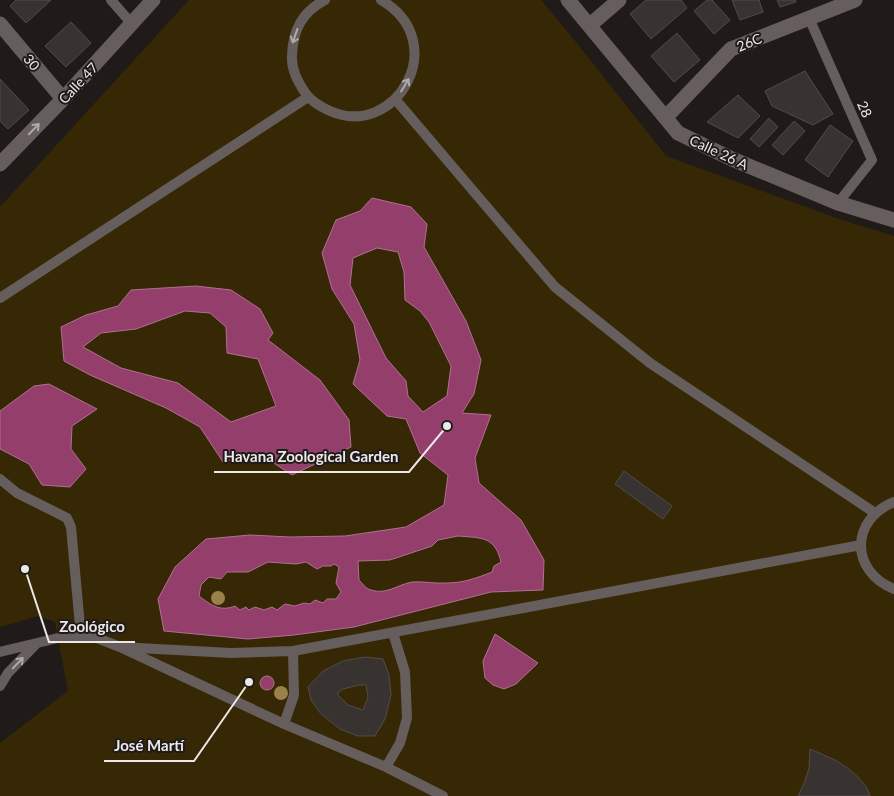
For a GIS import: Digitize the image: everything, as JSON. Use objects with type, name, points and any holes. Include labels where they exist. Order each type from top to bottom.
[{"type":"street","name":"Calle 47","points":[[0,164],[63,99],[153,0]]},
{"type":"street","name":"Calle 26 A","points":[[568,0],[678,133],[732,160],[838,203],[894,220]]},
{"type":"street","points":[[590,26],[620,0]]},
{"type":"street","name":"26C","points":[[666,117],[731,48],[855,0]]},
{"type":"street","name":"30","points":[[0,24],[63,99]]},
{"type":"lane","points":[[111,0],[132,24]]},
{"type":"lane","points":[[325,0],[316,5],[301,20],[293,39],[291,60],[297,80],[308,97],[321,107],[335,113],[350,116],[367,115],[382,109],[395,99],[408,83],[414,63],[414,42],[407,23],[393,7],[381,0]]},
{"type":"lane","name":"28","points":[[810,18],[872,160],[838,203]]},
{"type":"lane","points":[[0,298],[308,97]]},
{"type":"lane","points":[[395,99],[556,288],[650,363],[875,513]]},
{"type":"lane","points":[[0,479],[17,493],[67,518],[71,527],[81,637]]},
{"type":"lane","points":[[894,502],[884,506],[867,522],[861,545],[862,557],[874,577],[894,589]]},
{"type":"lane","points":[[120,647],[231,653],[293,651],[393,634],[861,545]]},
{"type":"lane","points":[[386,768],[400,743],[407,718],[405,672],[393,634]]},
{"type":"lane","points":[[0,652],[38,642],[92,636],[120,647],[284,724],[386,768],[443,796]]},
{"type":"lane","points":[[0,686],[8,673],[38,642]]},
{"type":"lane","points":[[284,724],[294,695],[293,651]]},
{"type":"shaded area","points":[[189,0],[541,0],[666,156],[836,218],[894,236],[894,796],[0,796],[0,743],[68,691],[55,622],[38,616],[0,627],[0,207]]},
{"type":"shaded area","points":[[372,198],[411,207],[427,224],[424,247],[466,321],[481,360],[474,394],[462,413],[491,415],[475,458],[479,483],[521,520],[544,560],[543,590],[491,592],[354,627],[294,635],[248,639],[164,631],[158,599],[175,567],[206,539],[250,535],[290,537],[345,536],[406,527],[444,505],[448,475],[420,453],[406,419],[387,416],[353,384],[360,360],[354,324],[332,289],[322,253],[336,220],[360,211]],"holes":[[[377,248],[398,252],[404,272],[405,300],[420,311],[429,322],[451,366],[447,396],[423,412],[408,396],[406,381],[386,358],[350,285],[353,258]],[[458,536],[486,540],[495,547],[501,562],[494,566],[492,572],[459,582],[412,582],[387,590],[376,591],[367,588],[359,580],[358,561],[390,560],[432,546],[438,540]],[[268,562],[296,564],[306,562],[317,569],[334,564],[339,567],[336,583],[341,592],[336,599],[327,599],[323,603],[315,600],[310,604],[304,603],[295,606],[285,604],[277,610],[272,607],[264,610],[255,607],[249,610],[246,607],[240,610],[235,606],[220,608],[199,596],[201,585],[209,577],[221,579],[227,572],[248,572]]]},
{"type":"shaded area","points":[[196,286],[231,290],[260,309],[273,333],[268,340],[320,380],[349,420],[351,447],[292,475],[257,452],[223,462],[200,427],[166,408],[90,375],[64,361],[61,327],[86,315],[118,306],[131,290]],"holes":[[[185,311],[210,313],[226,327],[227,353],[258,359],[276,406],[231,422],[178,383],[121,368],[83,347],[101,333],[136,329]]]},
{"type":"shaded area","points":[[49,384],[97,409],[72,426],[71,449],[86,469],[70,487],[42,485],[29,464],[0,449],[0,411],[34,386]]},
{"type":"shaded area","points":[[495,634],[538,663],[516,684],[504,689],[493,685],[485,678],[483,661]]},
{"type":"shaded area","points":[[264,676],[270,676],[274,683],[270,690],[264,690],[260,686],[260,680]]},
{"type":"building","points":[[16,0],[51,0],[26,23],[10,6]]},
{"type":"building","points":[[646,0],[681,0],[687,8],[651,39],[630,14]]},
{"type":"building","points":[[707,0],[712,0],[730,20],[714,34],[694,11]]},
{"type":"building","points":[[732,0],[759,0],[763,12],[740,20]]},
{"type":"building","points":[[777,0],[795,0],[796,2],[780,7]]},
{"type":"building","points":[[71,22],[91,43],[66,67],[45,46]]},
{"type":"building","points":[[677,33],[700,60],[674,82],[651,56]]},
{"type":"building","points":[[805,71],[833,114],[813,125],[772,106],[765,91]]},
{"type":"building","points":[[0,79],[29,110],[8,129],[0,121]]},
{"type":"building","points":[[738,95],[760,116],[738,138],[707,122]]},
{"type":"building","points":[[769,118],[778,127],[759,147],[750,139]]},
{"type":"building","points":[[794,121],[805,131],[783,155],[772,145]]},
{"type":"building","points":[[830,125],[853,141],[828,177],[805,160]]},
{"type":"building","points":[[624,471],[672,506],[663,519],[615,484]]},
{"type":"building","points":[[365,657],[383,659],[389,675],[391,695],[385,719],[375,736],[358,736],[340,729],[321,714],[311,700],[308,687],[323,671],[343,661]],"holes":[[[366,685],[368,697],[363,710],[348,705],[337,694],[343,689]]]},
{"type":"building","points":[[810,749],[835,760],[849,769],[867,788],[870,796],[798,796],[809,768]]},
{"type":"place","name":"Havana Zoological Garden","points":[[447,426]]},
{"type":"place","name":"Zoológico","points":[[25,569]]},
{"type":"place","name":"José Martí","points":[[249,682]]}]
